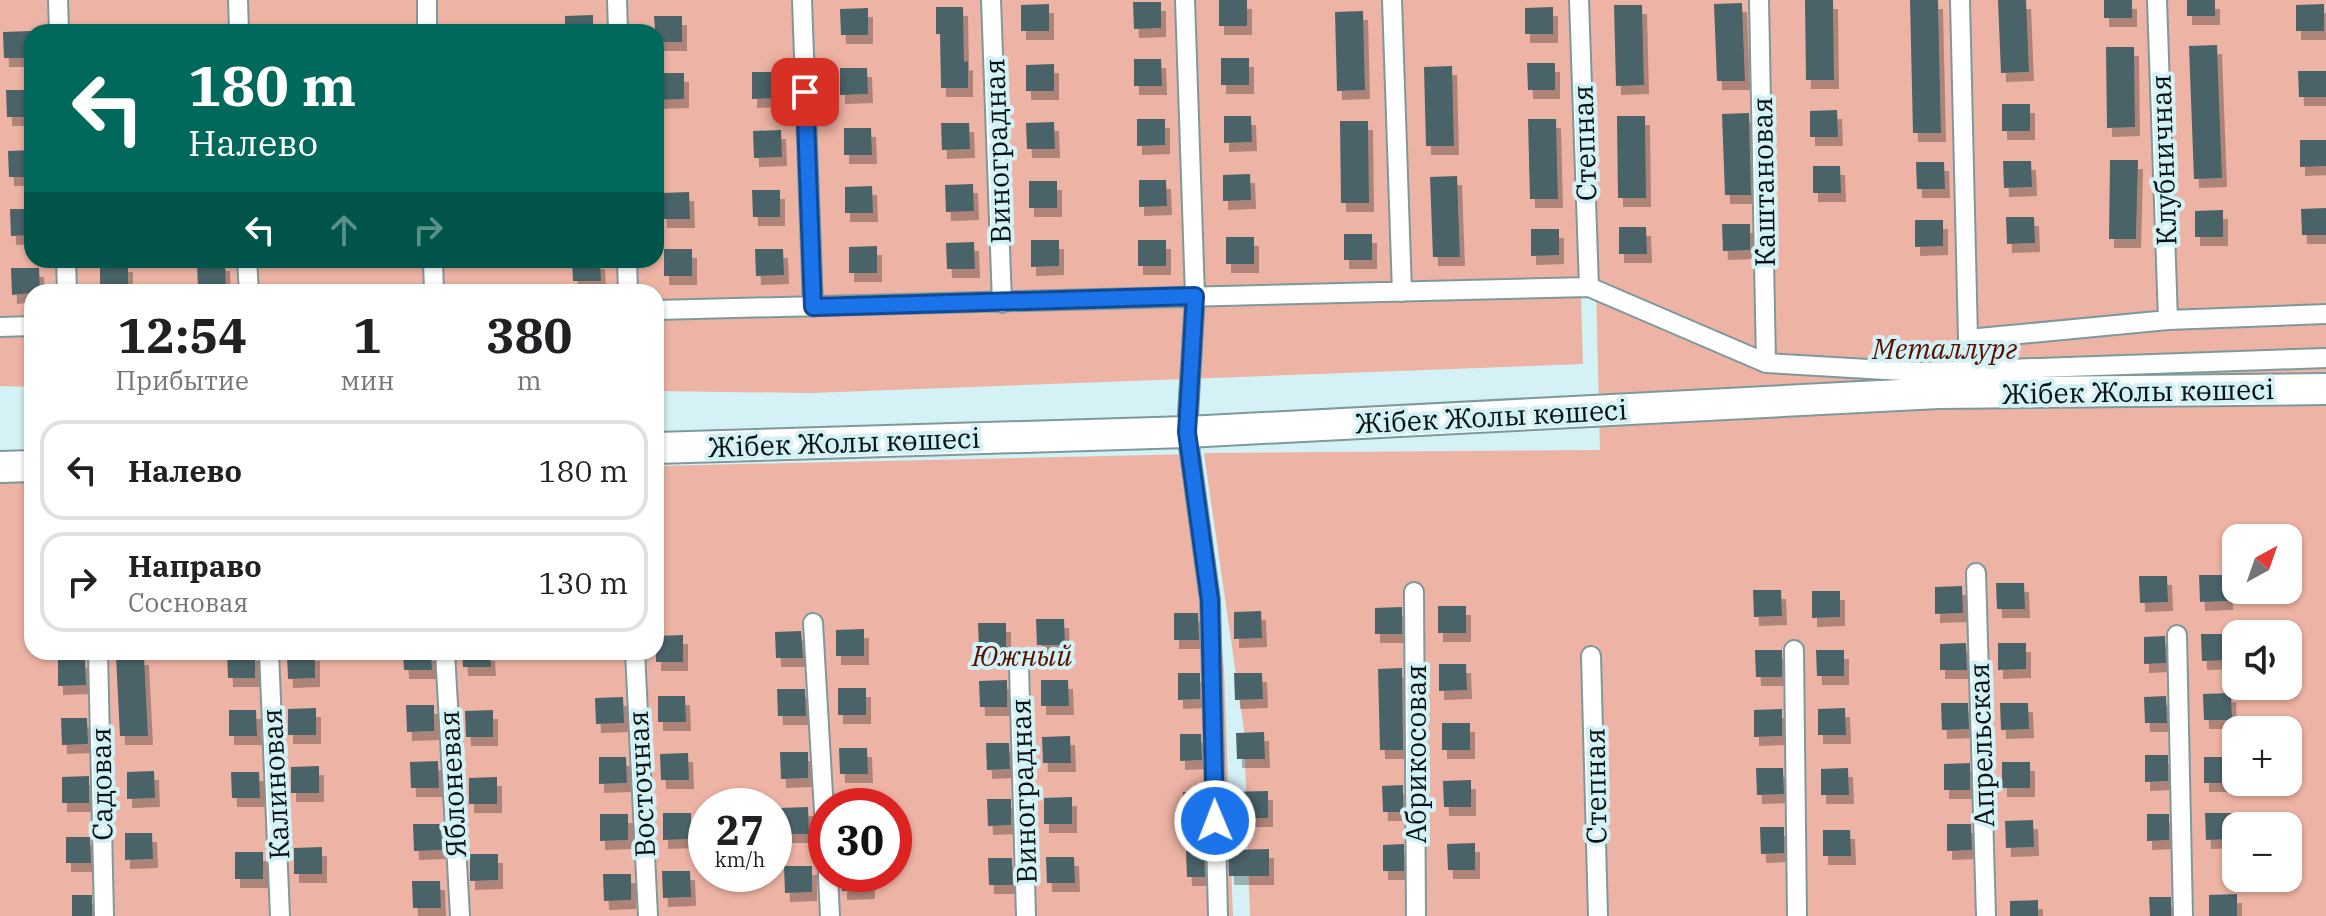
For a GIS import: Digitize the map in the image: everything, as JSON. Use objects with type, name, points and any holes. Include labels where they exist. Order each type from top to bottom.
[{"type":"highway","name":"Жібек Жолы көшесі","points":[[664,448],[1187,432],[1938,393],[2326,389]]},
{"type":"highway","points":[[0,467],[24,466]]},
{"type":"street","points":[[58,0],[59,24]]},
{"type":"street","points":[[238,0],[239,24]]},
{"type":"street","points":[[427,0],[427,24]]},
{"type":"street","points":[[617,0],[618,24]]},
{"type":"street","points":[[802,0],[813,307]]},
{"type":"street","name":"Виноградная","points":[[991,0],[1002,303]]},
{"type":"street","points":[[1185,0],[1195,296],[1187,432],[1210,600],[1218,916]]},
{"type":"street","points":[[1392,0],[1402,292]]},
{"type":"street","name":"Степная","points":[[1579,0],[1589,287]]},
{"type":"street","name":"Каштановая","points":[[1759,0],[1766,363]]},
{"type":"street","points":[[1960,0],[1968,339],[2168,320],[2326,314]]},
{"type":"street","name":"Клубничная","points":[[2157,0],[2168,320]]},
{"type":"street","points":[[664,310],[1589,287],[1766,363],[1920,372],[2326,358]]},
{"type":"street","points":[[0,327],[24,326]]},
{"type":"street","name":"Апрельская","points":[[1976,573],[1986,916]]},
{"type":"street","name":"Абрикосовая","points":[[1414,592],[1416,916]]},
{"type":"street","points":[[813,623],[823,788]]},
{"type":"street","points":[[2177,635],[2183,916]]},
{"type":"street","points":[[1794,650],[1797,916]]},
{"type":"street","name":"Степная","points":[[1591,656],[1598,916]]},
{"type":"street","name":"Садовая","points":[[98,660],[104,916]]},
{"type":"street","name":"Калиновая","points":[[269,660],[280,916]]},
{"type":"street","name":"Яблоневая","points":[[445,660],[460,916]]},
{"type":"street","name":"Восточная","points":[[635,660],[648,916]]},
{"type":"street","name":"Виноградная","points":[[1019,667],[1026,916]]},
{"type":"street","points":[[829,892],[830,916]]},
{"type":"green space","points":[[0,0],[1572,0],[1583,364],[812,393],[664,391],[664,284],[24,284],[24,387],[0,386]]},
{"type":"green space","name":"Металлург","points":[[1589,0],[2326,0],[2326,916],[1250,916],[1244,730],[1204,453],[1600,450]]},
{"type":"green space","name":"Южный","points":[[1196,454],[1224,668],[1233,916],[0,916],[0,479],[24,479],[24,660],[664,660],[664,466]]},
{"type":"building","points":[[1219,0],[1247,0],[1247,26],[1219,26]]},
{"type":"building","points":[[1805,0],[1833,0],[1834,80],[1806,80]]},
{"type":"building","points":[[1910,0],[1938,0],[1941,133],[1913,133]]},
{"type":"building","points":[[1998,0],[2026,0],[2029,72],[2001,73]]},
{"type":"building","points":[[2104,0],[2132,0],[2132,18],[2104,18]]},
{"type":"building","points":[[2187,0],[2215,0],[2215,16],[2187,16]]},
{"type":"building","points":[[1133,2],[1161,2],[1161,28],[1134,29]]},
{"type":"building","points":[[1742,3],[1745,81],[1717,81],[1714,4]]},
{"type":"building","points":[[1049,4],[1049,31],[1021,31],[1021,5]]},
{"type":"building","points":[[2324,4],[2324,31],[2296,31],[2296,5]]},
{"type":"building","points":[[1614,5],[1642,5],[1644,85],[1616,86]]},
{"type":"building","points":[[936,7],[963,7],[968,88],[941,88]]},
{"type":"building","points":[[1553,7],[1553,34],[1525,34],[1525,8]]},
{"type":"building","points":[[868,8],[868,35],[841,35],[840,9]]},
{"type":"building","points":[[1363,11],[1365,90],[1337,91],[1335,12]]},
{"type":"building","points":[[593,15],[593,24],[565,24],[565,16]]},
{"type":"building","points":[[654,16],[682,16],[682,42],[664,42],[664,24],[655,24]]},
{"type":"building","points":[[24,31],[24,58],[4,58],[3,32]]},
{"type":"building","points":[[2217,45],[2222,178],[2194,179],[2189,46]]},
{"type":"building","points":[[2106,47],[2134,47],[2135,127],[2107,128]]},
{"type":"building","points":[[1221,58],[1249,58],[1249,85],[1221,85]]},
{"type":"building","points":[[1134,59],[1161,59],[1162,86],[1134,86]]},
{"type":"building","points":[[1527,63],[1555,63],[1555,90],[1528,90]]},
{"type":"building","points":[[1054,64],[1054,91],[1026,91],[1026,65]]},
{"type":"building","points":[[1452,66],[1454,146],[1426,146],[1424,67]]},
{"type":"building","points":[[840,68],[867,68],[868,94],[840,95]]},
{"type":"building","points":[[2298,71],[2326,71],[2326,97],[2299,97]]},
{"type":"building","points":[[752,72],[780,72],[780,98],[752,99]]},
{"type":"building","points":[[664,73],[684,73],[684,99],[664,100]]},
{"type":"building","points":[[6,90],[24,90],[24,117],[7,117]]},
{"type":"building","points":[[2002,104],[2030,104],[2030,131],[2002,131]]},
{"type":"building","points":[[1837,110],[1838,137],[1810,137],[1810,111]]},
{"type":"building","points":[[1749,113],[1751,195],[1725,195],[1722,114]]},
{"type":"building","points":[[1224,116],[1251,116],[1252,142],[1224,143]]},
{"type":"building","points":[[1617,116],[1645,116],[1646,198],[1618,198]]},
{"type":"building","points":[[1137,119],[1165,119],[1165,145],[1137,146]]},
{"type":"building","points":[[1528,119],[1556,119],[1558,199],[1530,199]]},
{"type":"building","points":[[1340,121],[1368,121],[1369,203],[1341,203]]},
{"type":"building","points":[[1054,122],[1055,149],[1027,149],[1026,123]]},
{"type":"building","points":[[941,123],[969,123],[970,149],[942,150]]},
{"type":"building","points":[[844,128],[871,128],[872,155],[844,155]]},
{"type":"building","points":[[781,130],[782,157],[754,158],[753,131]]},
{"type":"building","points":[[2300,140],[2326,140],[2326,166],[2300,167]]},
{"type":"building","points":[[24,150],[24,177],[9,177],[8,151]]},
{"type":"building","points":[[2110,160],[2138,160],[2136,239],[2109,239]]},
{"type":"building","points":[[2003,161],[2031,161],[2032,187],[2004,188]]},
{"type":"building","points":[[1916,162],[1944,162],[1945,189],[1917,189]]},
{"type":"building","points":[[1813,166],[1840,166],[1841,193],[1813,193]]},
{"type":"building","points":[[1250,174],[1251,200],[1223,201],[1223,175]]},
{"type":"building","points":[[1457,176],[1460,257],[1433,257],[1430,177]]},
{"type":"building","points":[[1139,180],[1166,180],[1167,206],[1139,207]]},
{"type":"building","points":[[1029,181],[1057,181],[1057,208],[1029,208]]},
{"type":"building","points":[[973,184],[974,211],[946,212],[945,185]]},
{"type":"building","points":[[872,186],[873,213],[845,213],[845,187]]},
{"type":"building","points":[[752,190],[780,190],[780,217],[753,217]]},
{"type":"building","points":[[689,192],[690,219],[664,219],[664,193]]},
{"type":"building","points":[[2326,208],[2326,235],[2302,235],[2301,209]]},
{"type":"building","points":[[10,209],[24,209],[24,235],[11,236]]},
{"type":"building","points":[[2223,210],[2223,237],[2195,237],[2195,211]]},
{"type":"building","points":[[2006,217],[2034,217],[2035,243],[2007,244]]},
{"type":"building","points":[[1915,220],[1943,220],[1943,246],[1915,247]]},
{"type":"building","points":[[1722,224],[1750,224],[1750,250],[1723,251]]},
{"type":"building","points":[[1619,227],[1646,227],[1647,254],[1619,254]]},
{"type":"building","points":[[1531,229],[1559,229],[1559,255],[1531,256]]},
{"type":"building","points":[[1344,234],[1372,234],[1372,260],[1344,260]]},
{"type":"building","points":[[1226,237],[1254,237],[1254,264],[1226,264]]},
{"type":"building","points":[[1031,240],[1059,240],[1059,266],[1031,267]]},
{"type":"building","points":[[1138,240],[1166,240],[1166,266],[1138,266]]},
{"type":"building","points":[[974,242],[975,269],[947,269],[946,243]]},
{"type":"building","points":[[877,246],[877,273],[849,273],[849,247]]},
{"type":"building","points":[[664,249],[692,249],[692,276],[664,276]]},
{"type":"building","points":[[755,249],[783,249],[784,275],[756,276]]},
{"type":"building","points":[[11,268],[39,268],[40,284],[24,284],[24,294],[12,295]]},
{"type":"building","points":[[100,268],[128,268],[128,284],[100,284]]},
{"type":"building","points":[[197,268],[225,268],[226,284],[198,284]]},
{"type":"building","points":[[572,268],[600,268],[601,281],[573,281]]},
{"type":"building","points":[[2199,575],[2222,575],[2222,601],[2200,602]]},
{"type":"building","points":[[2139,576],[2167,576],[2168,602],[2140,603]]},
{"type":"building","points":[[1996,583],[2024,583],[2025,609],[1997,609]]},
{"type":"building","points":[[1962,586],[1963,613],[1935,614],[1935,587]]},
{"type":"building","points":[[1753,590],[1781,590],[1782,616],[1754,617]]},
{"type":"building","points":[[1812,591],[1840,591],[1840,617],[1812,618]]},
{"type":"building","points":[[1438,606],[1466,606],[1466,633],[1438,633]]},
{"type":"building","points":[[1402,607],[1402,634],[1375,634],[1375,608]]},
{"type":"building","points":[[1261,611],[1262,638],[1234,639],[1234,612]]},
{"type":"building","points":[[1174,613],[1198,613],[1199,640],[1174,640]]},
{"type":"building","points":[[1036,619],[1064,619],[1065,645],[1037,645]]},
{"type":"building","points":[[978,623],[1006,623],[1006,649],[979,649]]},
{"type":"building","points":[[864,629],[864,656],[836,656],[836,630]]},
{"type":"building","points":[[801,631],[803,658],[776,658],[775,632]]},
{"type":"building","points":[[2201,634],[2222,634],[2222,660],[2202,661]]},
{"type":"building","points":[[683,635],[683,662],[656,662],[664,660],[664,636]]},
{"type":"building","points":[[2165,636],[2166,663],[2144,664],[2144,637]]},
{"type":"building","points":[[1966,643],[1967,670],[1940,670],[1940,644]]},
{"type":"building","points":[[1998,643],[2026,643],[2026,669],[1998,670]]},
{"type":"building","points":[[1755,650],[1782,650],[1782,677],[1756,677]]},
{"type":"building","points":[[1816,650],[1844,650],[1844,676],[1817,676]]},
{"type":"building","points":[[58,660],[85,660],[86,685],[58,686]]},
{"type":"building","points":[[116,660],[144,660],[148,736],[120,736]]},
{"type":"building","points":[[227,660],[255,660],[255,678],[228,678]]},
{"type":"building","points":[[287,660],[315,660],[315,678],[288,679]]},
{"type":"building","points":[[403,660],[431,660],[432,670],[404,670]]},
{"type":"building","points":[[463,660],[491,660],[491,667],[463,667]]},
{"type":"building","points":[[1439,664],[1466,664],[1467,690],[1439,691]]},
{"type":"building","points":[[1402,668],[1403,750],[1380,750],[1378,669]]},
{"type":"building","points":[[1178,673],[1200,673],[1200,699],[1178,700]]},
{"type":"building","points":[[1234,673],[1262,673],[1263,699],[1235,700]]},
{"type":"building","points":[[1007,680],[1007,707],[980,707],[979,681]]},
{"type":"building","points":[[1041,680],[1068,680],[1069,706],[1041,706]]},
{"type":"building","points":[[838,688],[866,688],[866,715],[838,715]]},
{"type":"building","points":[[777,689],[805,689],[806,716],[778,716]]},
{"type":"building","points":[[2222,693],[2222,700],[2231,700],[2232,716],[2222,716],[2222,720],[2204,720],[2203,694]]},
{"type":"building","points":[[658,696],[685,696],[686,722],[658,722]]},
{"type":"building","points":[[2166,696],[2167,723],[2145,723],[2144,697]]},
{"type":"building","points":[[623,697],[624,723],[596,724],[595,698]]},
{"type":"building","points":[[1941,703],[1968,703],[1969,729],[1942,730]]},
{"type":"building","points":[[2000,703],[2028,703],[2029,729],[2001,730]]},
{"type":"building","points":[[406,705],[434,705],[434,731],[407,732]]},
{"type":"building","points":[[316,708],[316,735],[288,735],[288,709]]},
{"type":"building","points":[[1845,708],[1846,735],[1818,735],[1818,709]]},
{"type":"building","points":[[1782,709],[1782,736],[1754,737],[1754,710]]},
{"type":"building","points":[[229,710],[256,710],[257,736],[229,736]]},
{"type":"building","points":[[493,710],[493,737],[466,737],[465,711]]},
{"type":"building","points":[[61,718],[87,718],[88,744],[62,745]]},
{"type":"building","points":[[1442,723],[1470,723],[1470,750],[1442,750]]},
{"type":"building","points":[[1264,732],[1265,759],[1237,759],[1236,733]]},
{"type":"building","points":[[1180,734],[1201,734],[1202,760],[1180,761]]},
{"type":"building","points":[[1070,736],[1071,763],[1043,763],[1042,737]]},
{"type":"building","points":[[986,743],[1009,743],[1010,769],[987,770]]},
{"type":"building","points":[[839,748],[867,748],[868,774],[840,774]]},
{"type":"building","points":[[780,752],[808,752],[808,778],[781,779]]},
{"type":"building","points":[[688,753],[689,780],[661,780],[660,754]]},
{"type":"building","points":[[2145,755],[2168,755],[2168,781],[2145,782]]},
{"type":"building","points":[[599,757],[626,757],[627,783],[599,784]]},
{"type":"building","points":[[2204,757],[2222,757],[2222,783],[2204,783]]},
{"type":"building","points":[[438,761],[439,788],[411,788],[410,762]]},
{"type":"building","points":[[2002,762],[2030,762],[2030,788],[2002,788]]},
{"type":"building","points":[[1970,763],[1970,790],[1944,790],[1944,764]]},
{"type":"building","points":[[319,766],[319,793],[291,793],[291,767]]},
{"type":"building","points":[[1756,768],[1783,768],[1784,794],[1757,795]]},
{"type":"building","points":[[1848,768],[1849,795],[1821,795],[1821,769]]},
{"type":"building","points":[[154,771],[155,798],[127,799],[127,772]]},
{"type":"building","points":[[231,772],[259,772],[260,798],[232,798]]},
{"type":"building","points":[[89,776],[89,803],[62,803],[62,777]]},
{"type":"building","points":[[497,777],[497,804],[469,804],[469,778]]},
{"type":"building","points":[[1471,780],[1471,807],[1444,807],[1443,781]]},
{"type":"building","points":[[1403,785],[1403,812],[1383,812],[1382,786]]},
{"type":"building","points":[[1268,791],[1268,818],[1228,818],[1227,792]]},
{"type":"building","points":[[1183,792],[1203,792],[1204,818],[1184,818]]},
{"type":"building","points":[[1072,797],[1072,824],[1044,824],[1044,798]]},
{"type":"building","points":[[987,799],[1011,799],[1011,825],[988,826]]},
{"type":"building","points":[[808,807],[808,834],[792,834],[792,808]]},
{"type":"building","points":[[663,813],[688,813],[688,839],[663,840]]},
{"type":"building","points":[[2205,813],[2222,813],[2222,839],[2206,840]]},
{"type":"building","points":[[600,814],[628,814],[628,840],[600,841]]},
{"type":"building","points":[[2147,814],[2169,814],[2169,840],[2147,841]]},
{"type":"building","points":[[2033,820],[2034,847],[2006,848],[2005,821]]},
{"type":"building","points":[[413,824],[441,824],[442,850],[414,851]]},
{"type":"building","points":[[1947,824],[1971,824],[1972,850],[1947,851]]},
{"type":"building","points":[[1760,827],[1784,827],[1784,853],[1761,854]]},
{"type":"building","points":[[1823,830],[1850,830],[1851,856],[1823,856]]},
{"type":"building","points":[[125,833],[152,833],[153,859],[125,860]]},
{"type":"building","points":[[66,837],[90,837],[91,863],[66,863]]},
{"type":"building","points":[[1475,843],[1475,870],[1448,870],[1447,844]]},
{"type":"building","points":[[1404,844],[1404,871],[1383,871],[1383,845]]},
{"type":"building","points":[[322,847],[322,874],[294,874],[294,848]]},
{"type":"building","points":[[1269,849],[1269,876],[1229,876],[1228,850]]},
{"type":"building","points":[[1186,851],[1204,851],[1205,877],[1187,877]]},
{"type":"building","points":[[235,852],[263,852],[263,879],[235,879]]},
{"type":"building","points":[[470,854],[498,854],[498,880],[470,881]]},
{"type":"building","points":[[1046,857],[1074,857],[1075,883],[1047,883]]},
{"type":"building","points":[[988,858],[1012,858],[1013,885],[989,885]]},
{"type":"building","points":[[792,866],[808,866],[808,892],[812,892],[785,893],[792,892]]},
{"type":"building","points":[[662,871],[688,871],[688,892],[691,892],[691,897],[663,898]]},
{"type":"building","points":[[603,874],[631,874],[631,900],[604,901]]},
{"type":"building","points":[[412,881],[440,881],[441,908],[413,908]]},
{"type":"building","points":[[2237,894],[2237,916],[2209,916],[2209,895]]},
{"type":"building","points":[[72,895],[92,895],[92,916],[72,916]]},
{"type":"building","points":[[2149,897],[2171,897],[2171,916],[2150,916]]},
{"type":"building","points":[[2038,900],[2038,916],[2010,916],[2010,901]]},
{"type":"route","points":[[805,92],[813,307],[1195,296],[1187,432],[1210,600],[1215,821]]}]
